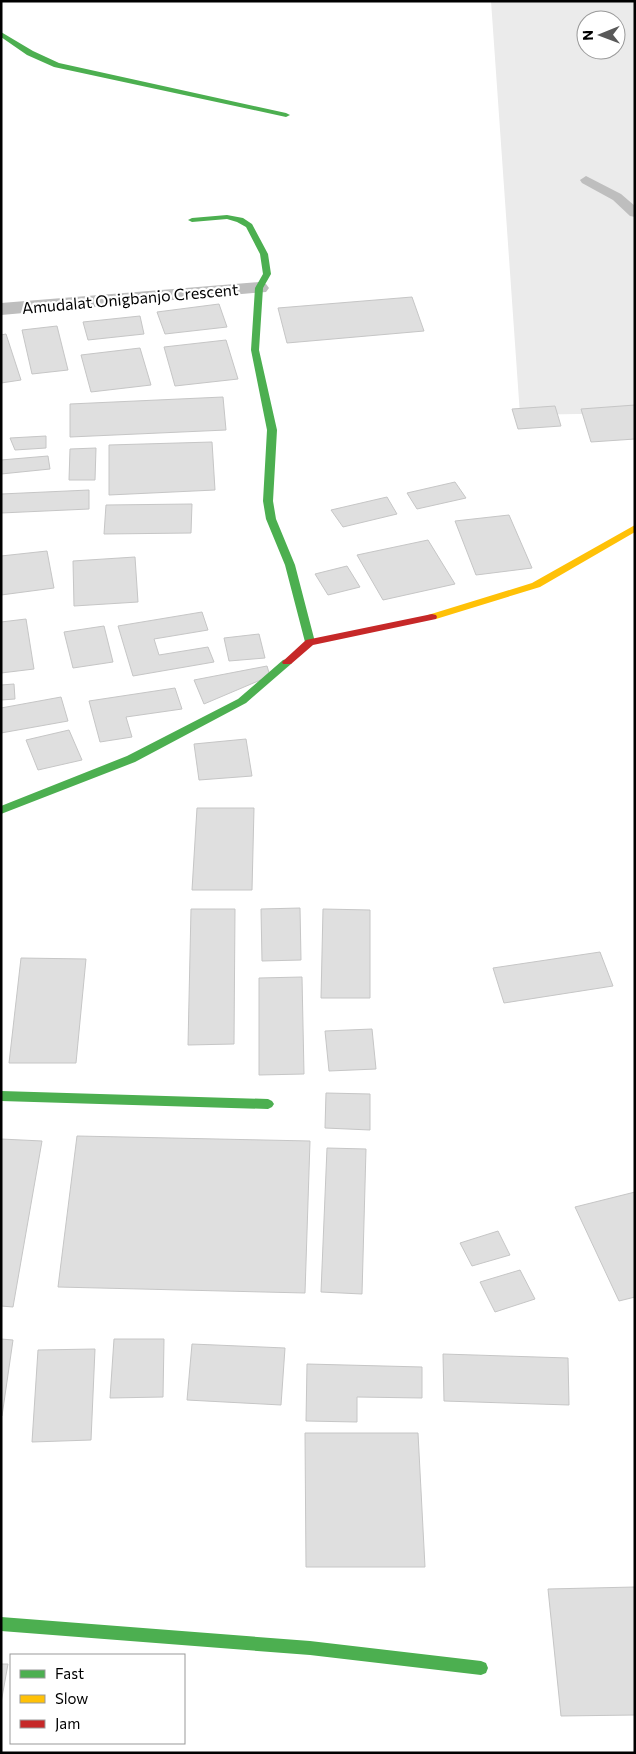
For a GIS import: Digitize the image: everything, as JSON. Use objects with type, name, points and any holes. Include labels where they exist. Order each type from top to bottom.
[{"type":"street","points":[[1,34],[30,53],[57,65],[286,115]]},
{"type":"street","points":[[192,220],[227,217],[240,220],[249,226],[264,254],[266,274],[259,288],[255,350],[272,430],[268,501],[271,520],[290,565],[310,642]]},
{"type":"street","name":"Amudalat Onigbanjo Crescent","points":[[1,309],[259,288]]},
{"type":"street","points":[[1,810],[131,759],[242,701],[310,642],[434,617],[536,585],[635,528]]},
{"type":"street","points":[[1,1096],[268,1104]]},
{"type":"street","points":[[1,1624],[310,1648],[481,1668]]},
{"type":"lane","points":[[586,180],[617,197],[635,213]]},
{"type":"shaded area","points":[[491,1],[635,1],[635,413],[520,415]]},
{"type":"building","points":[[412,297],[424,331],[287,343],[278,308]]},
{"type":"building","points":[[219,304],[227,327],[165,334],[157,312]]},
{"type":"building","points":[[140,316],[144,334],[88,340],[83,322]]},
{"type":"building","points":[[57,326],[68,370],[32,374],[22,330]]},
{"type":"building","points":[[6,334],[21,380],[1,383],[1,335]]},
{"type":"building","points":[[226,340],[238,379],[175,386],[164,347]]},
{"type":"building","points":[[140,348],[151,385],[91,392],[81,355]]},
{"type":"building","points":[[223,397],[226,430],[70,437],[70,404]]},
{"type":"building","points":[[635,405],[635,439],[591,442],[581,409]]},
{"type":"building","points":[[555,406],[561,426],[518,429],[512,409]]},
{"type":"building","points":[[46,436],[46,448],[15,450],[10,438]]},
{"type":"building","points":[[212,442],[215,490],[109,495],[109,445]]},
{"type":"building","points":[[96,448],[95,480],[69,480],[70,449]]},
{"type":"building","points":[[48,456],[50,469],[1,474],[1,460]]},
{"type":"building","points":[[455,482],[466,498],[417,509],[407,493]]},
{"type":"building","points":[[89,490],[89,509],[1,513],[1,494]]},
{"type":"building","points":[[387,497],[397,514],[343,527],[331,510]]},
{"type":"building","points":[[192,504],[191,533],[104,534],[106,505]]},
{"type":"building","points":[[509,515],[532,568],[476,575],[455,521]]},
{"type":"building","points":[[428,540],[455,584],[383,600],[357,555]]},
{"type":"building","points":[[47,551],[54,588],[1,595],[1,556]]},
{"type":"building","points":[[135,557],[138,602],[74,606],[73,561]]},
{"type":"building","points":[[347,566],[360,587],[328,595],[315,574]]},
{"type":"building","points":[[202,612],[208,630],[154,639],[159,655],[208,647],[214,662],[133,676],[118,626]]},
{"type":"building","points":[[26,619],[34,669],[1,673],[1,622]]},
{"type":"building","points":[[104,626],[113,662],[73,668],[64,632]]},
{"type":"building","points":[[259,634],[265,658],[229,661],[224,638]]},
{"type":"building","points":[[267,666],[270,676],[204,704],[194,680]]},
{"type":"building","points":[[14,684],[15,699],[1,700],[1,685]]},
{"type":"building","points":[[175,688],[182,709],[126,717],[132,737],[100,742],[89,701]]},
{"type":"building","points":[[61,697],[68,721],[1,733],[1,708]]},
{"type":"building","points":[[69,730],[82,760],[38,770],[26,740]]},
{"type":"building","points":[[246,739],[252,776],[199,780],[194,744]]},
{"type":"building","points":[[197,808],[254,808],[252,890],[192,890]]},
{"type":"building","points":[[300,908],[301,960],[262,961],[261,909]]},
{"type":"building","points":[[191,909],[235,909],[234,1044],[188,1045]]},
{"type":"building","points":[[323,909],[370,910],[370,998],[321,998]]},
{"type":"building","points":[[600,952],[613,986],[504,1003],[493,968]]},
{"type":"building","points":[[21,958],[86,959],[76,1063],[9,1063]]},
{"type":"building","points":[[302,977],[304,1074],[259,1075],[259,978]]},
{"type":"building","points":[[372,1029],[376,1069],[329,1071],[325,1031]]},
{"type":"building","points":[[326,1093],[370,1094],[370,1130],[325,1128]]},
{"type":"building","points":[[77,1136],[310,1141],[305,1293],[58,1287]]},
{"type":"building","points":[[1,1139],[42,1141],[13,1307],[1,1306]]},
{"type":"building","points":[[327,1148],[366,1149],[362,1294],[321,1292]]},
{"type":"building","points":[[635,1192],[635,1297],[619,1301],[575,1207]]},
{"type":"building","points":[[498,1231],[510,1255],[472,1266],[460,1243]]},
{"type":"building","points":[[520,1270],[535,1299],[495,1312],[480,1282]]},
{"type":"building","points":[[1,1339],[13,1340],[2,1416],[1,1416]]},
{"type":"building","points":[[114,1339],[164,1339],[163,1397],[110,1398]]},
{"type":"building","points":[[192,1344],[285,1348],[281,1405],[187,1400]]},
{"type":"building","points":[[95,1349],[91,1440],[32,1442],[38,1350]]},
{"type":"building","points":[[443,1354],[568,1358],[569,1405],[444,1401]]},
{"type":"building","points":[[307,1364],[422,1367],[422,1398],[357,1397],[357,1422],[306,1421]]},
{"type":"building","points":[[305,1433],[418,1433],[425,1567],[306,1567]]},
{"type":"building","points":[[635,1587],[635,1715],[561,1716],[548,1589]]},
{"type":"building","points":[[1,1664],[8,1664],[1,1703]]},
{"type":"traffic: fast","points":[[1,34],[30,53],[57,65],[286,115]]},
{"type":"traffic: fast","points":[[192,220],[227,217],[240,220],[249,226],[264,254],[267,274],[259,288],[255,350],[272,430],[268,501],[271,519],[290,565],[310,642]]},
{"type":"traffic: fast","points":[[1,810],[131,759],[242,701],[287,662]]},
{"type":"traffic: fast","points":[[1,1096],[268,1104]]},
{"type":"traffic: fast","points":[[1,1624],[310,1648],[481,1668]]},
{"type":"traffic: slow","points":[[432,617],[536,585],[635,528]]},
{"type":"traffic: jam","points":[[287,662],[310,642],[432,617]]}]
